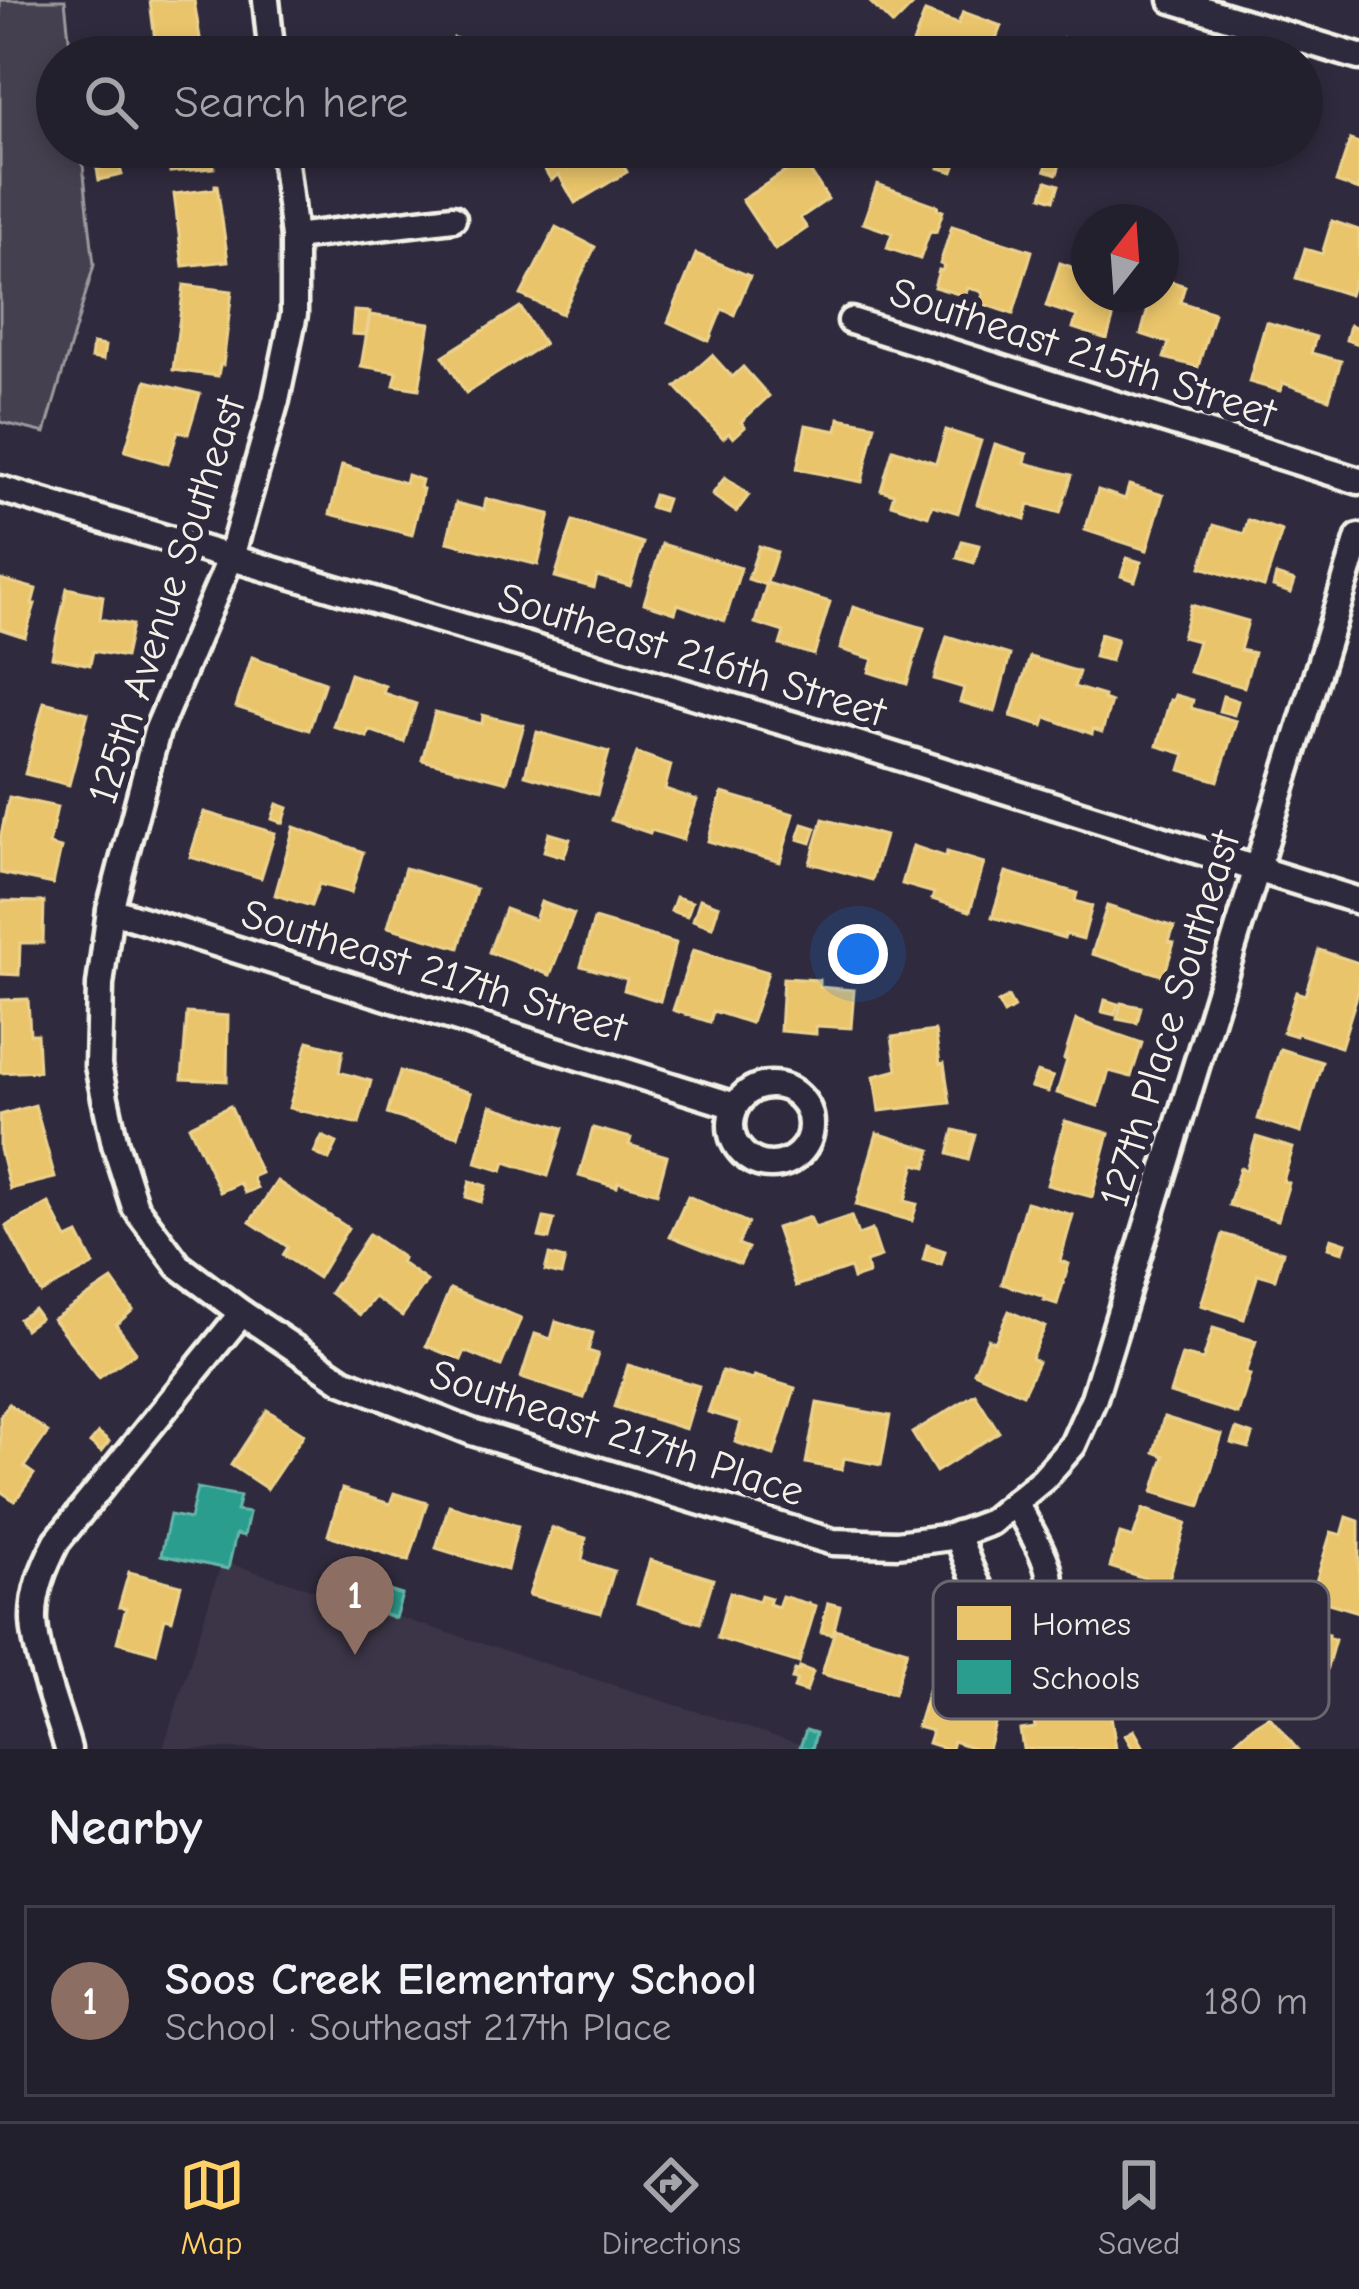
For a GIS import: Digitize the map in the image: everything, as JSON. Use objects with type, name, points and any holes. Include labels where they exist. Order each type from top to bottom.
[{"type":"street","points":[[266,0],[270,36]]},
{"type":"street","points":[[1172,0],[1290,36]]},
{"type":"street","points":[[1323,46],[1359,57]]},
{"type":"street","name":"125th Avenue Southeast","points":[[242,1313],[179,1266],[135,1207],[98,1066],[100,985],[110,910],[157,731],[231,557],[276,400],[294,314],[294,237],[286,168]]},
{"type":"street","points":[[294,237],[453,218]]},
{"type":"street","name":"Southeast 215th Street","points":[[851,321],[1359,481]]},
{"type":"street","name":"Southeast 216th Street","points":[[0,489],[818,733],[1359,902]]},
{"type":"street","name":"127th Place Southeast","points":[[991,1522],[1043,1479],[1073,1445],[1094,1398],[1359,537]]},
{"type":"street","name":"Southeast 217th Street","points":[[110,910],[735,1106]]},
{"type":"street","points":[[68,1749],[34,1622],[43,1568],[58,1541],[242,1313]]},
{"type":"street","name":"Southeast 217th Place","points":[[242,1313],[343,1381],[402,1406],[472,1432],[833,1542],[897,1544],[957,1534],[991,1522]]},
{"type":"street","points":[[1015,1502],[1047,1565],[1050,1581]]},
{"type":"street","points":[[957,1534],[977,1581]]},
{"type":"shaded area","points":[[0,0],[65,0],[69,36],[36,36],[36,168],[83,168],[94,265],[45,433],[0,422]]},
{"type":"shaded area","points":[[222,1561],[815,1749],[163,1749]]},
{"type":"building: Homes","points":[[150,0],[194,0],[200,36],[154,36]]},
{"type":"building: Homes","points":[[868,0],[918,0],[893,25]]},
{"type":"building: Homes","points":[[925,12],[958,24],[963,12],[1001,26],[997,36],[916,36]]},
{"type":"building: Homes","points":[[1350,140],[1359,143],[1359,190],[1336,182]]},
{"type":"building: Homes","points":[[120,168],[122,175],[99,180],[97,169]]},
{"type":"building: Homes","points":[[544,168],[625,168],[627,172],[575,203],[559,175],[551,180]]},
{"type":"building: Homes","points":[[791,168],[808,168],[828,199],[800,218],[807,228],[775,250],[742,200]]},
{"type":"building: Homes","points":[[1047,181],[1059,185],[1054,200],[1042,196]]},
{"type":"building: Homes","points":[[877,184],[943,211],[920,259],[887,248],[892,233],[863,223]]},
{"type":"building: Homes","points":[[215,185],[228,261],[183,266],[174,194],[215,189]]},
{"type":"building: Homes","points":[[1332,221],[1359,230],[1359,267],[1350,295],[1296,278],[1305,249],[1322,254]]},
{"type":"building: Homes","points":[[952,226],[1032,251],[1013,314],[980,303],[980,291],[968,288],[965,296],[934,287],[944,266],[940,264]]},
{"type":"building: Homes","points":[[556,227],[595,247],[562,314],[521,295]]},
{"type":"building: Homes","points":[[696,254],[750,276],[734,315],[722,309],[709,341],[668,322]]},
{"type":"building: Homes","points":[[1060,263],[1071,267],[1071,312],[1115,312],[1107,339],[1073,328],[1077,316],[1046,306]]},
{"type":"building: Homes","points":[[1179,284],[1185,286],[1180,302],[1214,313],[1198,367],[1164,358],[1169,343],[1141,334],[1147,312],[1179,312]]},
{"type":"building: Homes","points":[[184,285],[232,291],[218,376],[173,370]]},
{"type":"building: Homes","points":[[520,307],[544,344],[466,393],[443,356]]},
{"type":"building: Homes","points":[[354,311],[370,312],[366,335],[352,334]]},
{"type":"building: Homes","points":[[370,315],[430,323],[419,389],[394,385],[397,372],[361,366]]},
{"type":"building: Homes","points":[[1266,322],[1316,337],[1311,353],[1341,361],[1329,399],[1283,383],[1280,391],[1249,382]]},
{"type":"building: Homes","points":[[1350,325],[1359,328],[1359,344],[1346,340]]},
{"type":"building: Homes","points":[[93,344],[105,346],[103,360],[91,358]]},
{"type":"building: Homes","points":[[712,355],[732,377],[743,367],[769,396],[741,422],[745,427],[733,438],[729,433],[723,438],[676,387]]},
{"type":"building: Homes","points":[[146,381],[200,394],[188,434],[178,431],[168,464],[125,451]]},
{"type":"building: Homes","points":[[839,418],[875,425],[862,482],[797,469],[806,425],[837,431]]},
{"type":"building: Homes","points":[[946,430],[981,441],[958,513],[932,505],[928,516],[891,504],[894,494],[881,490],[893,449],[936,463]]},
{"type":"building: Homes","points":[[995,444],[1027,454],[1025,463],[1072,475],[1060,513],[1029,504],[1025,519],[977,504]]},
{"type":"building: Homes","points":[[342,465],[405,483],[407,475],[422,480],[412,535],[330,514]]},
{"type":"building: Homes","points":[[725,477],[749,495],[736,512],[712,495]]},
{"type":"building: Homes","points":[[1129,485],[1163,495],[1147,550],[1085,530],[1098,490],[1125,499]]},
{"type":"building: Homes","points":[[654,495],[667,499],[663,511],[650,507]]},
{"type":"building: Homes","points":[[486,499],[550,514],[538,565],[447,542],[456,503],[484,510]]},
{"type":"building: Homes","points":[[1248,520],[1282,531],[1264,587],[1201,567],[1214,525],[1244,534]]},
{"type":"building: Homes","points":[[573,521],[643,543],[630,586],[597,576],[594,588],[555,577]]},
{"type":"building: Homes","points":[[962,541],[979,545],[974,563],[957,558]]},
{"type":"building: Homes","points":[[662,544],[741,568],[725,621],[678,604],[675,613],[644,603]]},
{"type":"building: Homes","points":[[759,546],[777,552],[766,585],[748,579]]},
{"type":"building: Homes","points":[[1127,558],[1141,562],[1135,581],[1121,576]]},
{"type":"building: Homes","points":[[1276,575],[1295,581],[1291,593],[1273,587]]},
{"type":"building: Homes","points":[[0,579],[36,589],[25,637],[0,629]]},
{"type":"building: Homes","points":[[767,583],[830,602],[814,655],[780,645],[784,632],[755,623]]},
{"type":"building: Homes","points":[[67,588],[103,596],[100,619],[132,625],[125,657],[93,651],[90,665],[52,657]]},
{"type":"building: Homes","points":[[1191,605],[1248,621],[1240,650],[1254,653],[1244,687],[1189,672],[1198,641],[1182,637]]},
{"type":"building: Homes","points":[[853,607],[924,628],[907,684],[869,672],[873,659],[840,649]]},
{"type":"building: Homes","points":[[1100,634],[1117,639],[1111,661],[1094,657]]},
{"type":"building: Homes","points":[[947,636],[1010,655],[995,712],[960,702],[964,688],[934,679]]},
{"type":"building: Homes","points":[[252,657],[325,682],[309,730],[236,707]]},
{"type":"building: Homes","points":[[1030,657],[1079,672],[1074,687],[1111,702],[1102,732],[1093,729],[1092,734],[1046,717],[1043,726],[1011,716]]},
{"type":"building: Homes","points":[[350,674],[385,686],[383,693],[416,704],[404,742],[369,730],[367,737],[333,726]]},
{"type":"building: Homes","points":[[1175,695],[1193,700],[1191,708],[1236,721],[1218,781],[1180,770],[1185,754],[1157,746]]},
{"type":"building: Homes","points":[[1223,696],[1238,701],[1234,715],[1219,711]]},
{"type":"building: Homes","points":[[44,702],[88,713],[69,785],[25,774]]},
{"type":"building: Homes","points":[[435,712],[482,724],[483,715],[524,725],[507,782],[422,760]]},
{"type":"building: Homes","points":[[537,732],[609,752],[597,795],[525,775]]},
{"type":"building: Homes","points":[[637,753],[671,765],[665,789],[697,800],[683,840],[611,820]]},
{"type":"building: Homes","points":[[722,793],[794,814],[780,862],[708,841]]},
{"type":"building: Homes","points":[[9,797],[57,807],[49,845],[61,848],[53,884],[0,873],[0,839]]},
{"type":"building: Homes","points":[[277,804],[288,808],[283,823],[272,819]]},
{"type":"building: Homes","points":[[204,812],[275,833],[261,878],[190,857]]},
{"type":"building: Homes","points":[[823,819],[885,836],[872,880],[810,863]]},
{"type":"building: Homes","points":[[803,824],[816,828],[811,843],[798,839]]},
{"type":"building: Homes","points":[[294,827],[363,852],[351,893],[319,884],[311,906],[275,895]]},
{"type":"building: Homes","points":[[549,833],[570,839],[564,857],[544,851]]},
{"type":"building: Homes","points":[[913,846],[984,863],[970,911],[902,884]]},
{"type":"building: Homes","points":[[405,868],[476,889],[459,948],[388,927]]},
{"type":"building: Homes","points":[[1006,872],[1077,893],[1075,901],[1092,906],[1083,939],[992,917]]},
{"type":"building: Homes","points":[[676,897],[692,902],[687,916],[671,911]]},
{"type":"building: Homes","points":[[700,899],[719,906],[712,927],[693,920]]},
{"type":"building: Homes","points":[[0,901],[44,902],[43,943],[20,943],[19,975],[0,974]]},
{"type":"building: Homes","points":[[541,902],[574,914],[550,975],[489,952],[505,909],[535,920]]},
{"type":"building: Homes","points":[[1107,906],[1174,927],[1164,976],[1092,954]]},
{"type":"building: Homes","points":[[594,919],[676,943],[660,1001],[624,990],[627,979],[581,966]]},
{"type":"building: Homes","points":[[693,950],[768,972],[751,1023],[713,1011],[710,1022],[673,1010]]},
{"type":"building: Homes","points":[[1319,950],[1359,963],[1359,989],[1341,1047],[1283,1032],[1296,992],[1305,995]]},
{"type":"building: Homes","points":[[783,978],[819,980],[819,987],[854,990],[851,1028],[816,1026],[816,1034],[780,1031]]},
{"type":"building: Homes","points":[[1008,997],[1014,1008],[1004,1014],[998,1003]]},
{"type":"building: Homes","points":[[28,999],[30,1034],[37,1034],[39,1071],[0,1073],[0,1000]]},
{"type":"building: Homes","points":[[1105,1000],[1118,1004],[1115,1015],[1102,1012]]},
{"type":"building: Homes","points":[[1121,1003],[1141,1007],[1137,1023],[1117,1019]]},
{"type":"building: Homes","points":[[187,1013],[228,1016],[227,1081],[182,1079]]},
{"type":"building: Homes","points":[[1076,1020],[1142,1043],[1131,1077],[1109,1071],[1098,1106],[1057,1093]]},
{"type":"building: Homes","points":[[935,1031],[950,1103],[879,1111],[874,1076],[897,1070],[892,1037]]},
{"type":"building: Homes","points":[[308,1041],[343,1050],[339,1072],[371,1081],[359,1124],[289,1108]]},
{"type":"building: Homes","points":[[1280,1049],[1322,1062],[1301,1133],[1258,1119]]},
{"type":"building: Homes","points":[[400,1071],[471,1093],[458,1136],[387,1114]]},
{"type":"building: Homes","points":[[1037,1072],[1053,1077],[1048,1092],[1031,1087]]},
{"type":"building: Homes","points":[[35,1105],[55,1178],[10,1189],[0,1149],[0,1115]]},
{"type":"building: Homes","points":[[230,1106],[261,1173],[252,1177],[257,1188],[245,1193],[240,1183],[220,1192],[189,1126]]},
{"type":"building: Homes","points":[[491,1106],[563,1128],[548,1176],[505,1162],[502,1171],[476,1163]]},
{"type":"building: Homes","points":[[1065,1121],[1109,1133],[1092,1197],[1047,1185]]},
{"type":"building: Homes","points":[[593,1128],[631,1138],[629,1145],[667,1156],[657,1193],[579,1176]]},
{"type":"building: Homes","points":[[954,1130],[975,1135],[968,1160],[948,1154]]},
{"type":"building: Homes","points":[[877,1133],[931,1150],[926,1167],[915,1164],[905,1201],[917,1204],[912,1221],[856,1205]]},
{"type":"building: Homes","points":[[322,1136],[337,1143],[329,1160],[314,1153]]},
{"type":"building: Homes","points":[[1256,1137],[1293,1148],[1278,1220],[1229,1205]]},
{"type":"building: Homes","points":[[277,1181],[348,1228],[318,1278],[283,1255],[288,1247],[250,1222]]},
{"type":"building: Homes","points":[[470,1181],[486,1186],[481,1202],[466,1197]]},
{"type":"building: Homes","points":[[688,1196],[748,1223],[738,1244],[748,1248],[740,1264],[670,1236]]},
{"type":"building: Homes","points":[[1026,1202],[1073,1215],[1060,1261],[1069,1264],[1057,1304],[1002,1284]]},
{"type":"building: Homes","points":[[49,1203],[67,1239],[78,1234],[94,1265],[41,1293],[6,1226]]},
{"type":"building: Homes","points":[[851,1216],[858,1235],[872,1230],[881,1257],[866,1262],[868,1274],[853,1279],[850,1268],[796,1286],[776,1228],[810,1217],[815,1228]]},
{"type":"building: Homes","points":[[544,1218],[554,1220],[549,1239],[539,1237]]},
{"type":"building: Homes","points":[[369,1234],[427,1281],[402,1316],[375,1297],[360,1315],[330,1293]]},
{"type":"building: Homes","points":[[1223,1234],[1283,1252],[1275,1279],[1258,1274],[1244,1319],[1201,1305]]},
{"type":"building: Homes","points":[[1331,1238],[1346,1243],[1343,1252],[1328,1248]]},
{"type":"building: Homes","points":[[927,1245],[945,1251],[941,1265],[923,1260]]},
{"type":"building: Homes","points":[[549,1255],[565,1259],[561,1275],[545,1271]]},
{"type":"building: Homes","points":[[112,1280],[133,1310],[116,1325],[136,1352],[99,1378],[53,1319]]},
{"type":"building: Homes","points":[[450,1289],[521,1318],[501,1366],[465,1351],[461,1360],[426,1346]]},
{"type":"building: Homes","points":[[34,1309],[40,1318],[25,1329],[19,1319]]},
{"type":"building: Homes","points":[[1009,1311],[1045,1327],[1031,1358],[1038,1362],[1023,1394],[974,1372],[988,1339],[995,1342]]},
{"type":"building: Homes","points":[[556,1321],[593,1333],[588,1351],[598,1354],[584,1398],[521,1378],[535,1334],[551,1339]]},
{"type":"building: Homes","points":[[1213,1328],[1256,1341],[1238,1414],[1170,1393],[1182,1355],[1203,1360]]},
{"type":"building: Homes","points":[[628,1365],[699,1386],[686,1429],[615,1407]]},
{"type":"building: Homes","points":[[722,1371],[795,1388],[774,1455],[735,1442],[741,1422],[708,1412]]},
{"type":"building: Homes","points":[[975,1394],[999,1432],[936,1472],[912,1433]]},
{"type":"building: Homes","points":[[817,1403],[890,1416],[881,1465],[844,1458],[842,1470],[806,1463]]},
{"type":"building: Homes","points":[[9,1404],[48,1432],[24,1467],[34,1474],[15,1501],[0,1491],[0,1416]]},
{"type":"building: Homes","points":[[267,1410],[304,1434],[267,1489],[231,1465]]},
{"type":"building: Homes","points":[[1164,1417],[1222,1435],[1200,1506],[1153,1492],[1164,1456],[1154,1452]]},
{"type":"building: Homes","points":[[1236,1429],[1253,1435],[1249,1448],[1231,1443]]},
{"type":"building: Homes","points":[[98,1433],[109,1442],[101,1452],[90,1443]]},
{"type":"building: Homes","points":[[342,1489],[390,1504],[394,1493],[427,1503],[409,1561],[328,1535]]},
{"type":"building: Homes","points":[[449,1505],[518,1526],[507,1570],[436,1548]]},
{"type":"building: Homes","points":[[1143,1509],[1186,1523],[1168,1581],[1110,1567],[1120,1534],[1133,1538]]},
{"type":"building: Homes","points":[[1347,1517],[1359,1521],[1359,1612],[1329,1603],[1329,1581],[1316,1581],[1331,1532],[1342,1535]]},
{"type":"building: Homes","points":[[552,1528],[586,1538],[582,1561],[614,1571],[601,1613],[529,1595]]},
{"type":"building: Homes","points":[[650,1560],[713,1579],[700,1623],[637,1603]]},
{"type":"building: Homes","points":[[129,1572],[181,1585],[172,1620],[165,1618],[156,1653],[117,1642],[126,1608],[119,1607]]},
{"type":"building: Homes","points":[[730,1592],[759,1601],[761,1595],[771,1598],[769,1604],[778,1607],[782,1596],[816,1606],[799,1663],[717,1638]]},
{"type":"building: Homes","points":[[828,1603],[840,1606],[833,1634],[821,1632]]},
{"type":"building: Homes","points":[[835,1629],[907,1650],[894,1694],[822,1674]]},
{"type":"building: Homes","points":[[800,1667],[813,1672],[806,1692],[794,1688],[797,1680],[792,1679]]},
{"type":"building: Homes","points":[[930,1684],[933,1719],[996,1719],[988,1749],[953,1741],[951,1749],[928,1743],[932,1731],[917,1727]]},
{"type":"building: Homes","points":[[1034,1719],[1112,1719],[1116,1749],[1023,1749],[1020,1730],[1035,1728]]},
{"type":"building: Homes","points":[[1272,1719],[1297,1749],[1227,1749],[1253,1726]]},
{"type":"building: Homes","points":[[1134,1730],[1143,1746],[1137,1749],[1125,1735]]},
{"type":"building: Schools","points":[[197,1488],[240,1496],[236,1511],[249,1513],[244,1536],[236,1534],[228,1569],[161,1555],[170,1515],[190,1519]]},
{"type":"building: Schools","points":[[386,1590],[402,1595],[395,1618],[379,1612]]},
{"type":"building: Schools","points":[[806,1730],[816,1733],[812,1749],[800,1747]]},
{"type":"place","name":"Soos Creek Elementary School","points":[[355,1655]]}]
